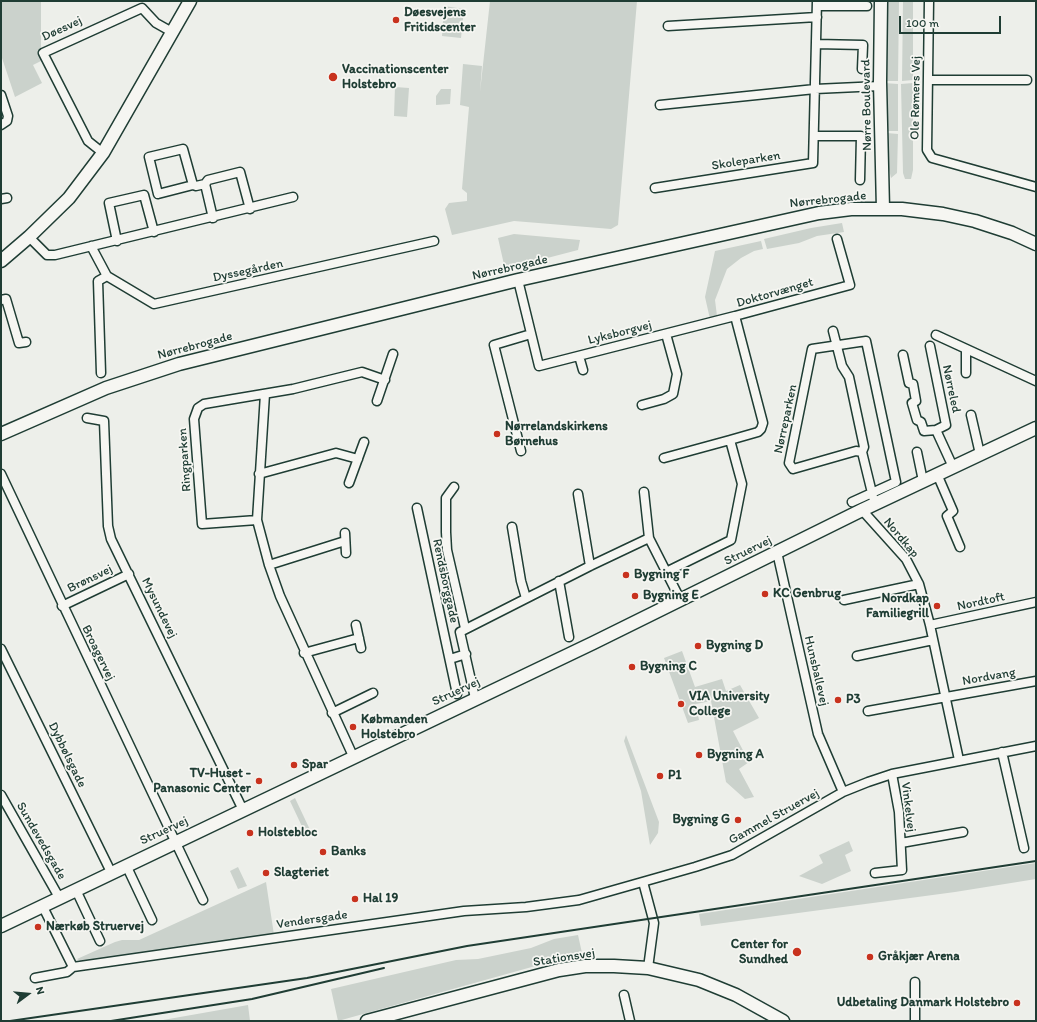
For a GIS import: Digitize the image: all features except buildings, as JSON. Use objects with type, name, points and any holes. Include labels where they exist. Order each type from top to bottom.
[{"type":"street","points":[[1,262],[69,198],[103,152],[190,1]]},
{"type":"street","name":"Nørre Boulevard","points":[[881,1],[880,86],[883,209]]},
{"type":"street","name":"Ole Rømers Vej","points":[[929,1],[927,150],[932,158],[1036,187]]},
{"type":"street","name":"Skoleparken","points":[[655,188],[813,163],[817,3],[867,6]]},
{"type":"street","name":"Døesvej","points":[[103,152],[88,141],[43,53],[142,8],[156,23],[172,32]]},
{"type":"street","points":[[668,26],[817,17]]},
{"type":"street","points":[[816,44],[863,46],[862,70]]},
{"type":"street","points":[[929,80],[1028,80]]},
{"type":"street","points":[[660,105],[815,89],[880,86]]},
{"type":"street","points":[[1,95],[8,116],[7,121],[1,126]]},
{"type":"street","points":[[814,136],[861,136],[860,180]]},
{"type":"street","points":[[158,194],[149,157],[183,149],[193,185]]},
{"type":"street","points":[[117,241],[109,203],[144,195],[149,196],[193,185],[196,186],[206,184],[208,180],[240,172],[250,209]]},
{"type":"street","points":[[206,184],[213,218]]},
{"type":"street","points":[[144,195],[154,232]]},
{"type":"street","points":[[29,237],[47,255],[55,255],[250,209],[293,197]]},
{"type":"street","name":"Nørrebrogade","points":[[1,434],[106,388],[179,364],[518,280],[784,219],[851,209],[902,209],[943,214],[975,221],[1012,233],[1036,244]]},
{"type":"street","name":"Doktorvænget","points":[[664,458],[758,432],[761,429],[762,423],[735,316],[850,285],[837,239]]},
{"type":"street","name":"Dyssegården","points":[[90,246],[107,276],[154,304],[434,241]]},
{"type":"street","points":[[101,373],[98,281],[107,276]]},
{"type":"street","name":"Lyksborgvej","points":[[518,280],[539,366],[735,316]]},
{"type":"street","points":[[1,300],[6,299],[19,343],[26,342]]},
{"type":"street","points":[[833,331],[842,366],[849,377],[864,447],[862,452],[874,498]]},
{"type":"street","points":[[521,451],[494,345],[531,334]]},
{"type":"street","name":"Lyksborgvej","points":[[642,405],[664,399],[673,394],[677,374],[666,334]]},
{"type":"street","points":[[936,335],[1036,382]]},
{"type":"street","name":"Nørreparken","points":[[852,502],[874,498],[896,482],[866,341],[812,350],[789,463],[793,469],[856,451],[862,452]]},
{"type":"street","name":"Nørreled","points":[[930,346],[946,425],[936,430]]},
{"type":"street","points":[[966,349],[966,373]]},
{"type":"street","points":[[377,401],[393,354]]},
{"type":"street","points":[[903,355],[909,383],[913,384],[916,401],[912,403],[917,420],[921,422],[924,431],[936,430],[953,467]]},
{"type":"street","name":"Lyksborgvej","points":[[579,356],[583,370]]},
{"type":"street","name":"Ringparken","points":[[257,520],[202,524],[194,419],[198,408],[204,404],[293,389],[362,372],[384,380]]},
{"type":"street","points":[[265,394],[257,520],[269,565],[280,596],[304,654],[353,756]]},
{"type":"street","points":[[971,415],[980,454]]},
{"type":"street","name":"Mysundevej","points":[[87,418],[104,421],[108,526],[111,539],[243,810]]},
{"type":"street","name":"Struervej","points":[[1,926],[60,899],[111,872],[353,756],[593,643],[862,510],[874,498],[923,481],[1036,428]]},
{"type":"street","points":[[666,572],[731,540],[742,484],[730,440]]},
{"type":"street","points":[[349,483],[364,442]]},
{"type":"street","points":[[917,452],[923,481]]},
{"type":"street","points":[[259,474],[336,453],[358,458]]},
{"type":"street","name":"Broagervej","points":[[1,474],[62,606],[203,900]]},
{"type":"street","points":[[937,474],[953,511],[947,516],[960,547]]},
{"type":"street","name":"Rendsborggade","points":[[454,487],[446,498],[447,550],[465,628]]},
{"type":"street","points":[[644,492],[649,538],[680,599]]},
{"type":"street","points":[[578,494],[590,566]]},
{"type":"street","name":"Rendsborggade","points":[[418,508],[457,694]]},
{"type":"street","name":"Nordkap","points":[[862,510],[906,559],[919,584],[934,640],[959,760]]},
{"type":"street","points":[[512,527],[521,581],[526,598]]},
{"type":"street","points":[[269,565],[345,537],[346,553]]},
{"type":"street","name":"Rendsborggade","points":[[475,698],[460,632],[465,628],[649,538]]},
{"type":"street","name":"Hunsballevej","points":[[777,552],[818,734],[842,792]]},
{"type":"street","name":"Brønsvej","points":[[62,606],[129,574]]},
{"type":"street","points":[[560,581],[569,637]]},
{"type":"street","points":[[844,600],[919,584]]},
{"type":"street","name":"Nordtoft","points":[[930,625],[1036,602]]},
{"type":"street","points":[[356,625],[361,648]]},
{"type":"street","points":[[304,654],[359,638]]},
{"type":"street","points":[[857,656],[934,640]]},
{"type":"street","name":"Dybbølsgade","points":[[1,649],[111,872]]},
{"type":"street","points":[[450,658],[466,654]]},
{"type":"street","name":"Nordvang","points":[[945,697],[1036,680]]},
{"type":"street","points":[[332,713],[373,693]]},
{"type":"street","points":[[868,711],[945,697]]},
{"type":"street","name":"Gammel Struervej","points":[[643,882],[732,855],[842,792],[892,774],[1036,746]]},
{"type":"street","points":[[1002,752],[1024,848]]},
{"type":"street","name":"Vinkelvej","points":[[875,873],[902,870],[899,812],[892,774]]},
{"type":"street","name":"Sundevedsgade","points":[[1,795],[60,899]]},
{"type":"street","name":"Vinkelvej","points":[[901,843],[963,832]]},
{"type":"street","points":[[126,865],[152,920]]},
{"type":"street","points":[[643,882],[654,923],[648,968]]},
{"type":"street","name":"Vendersgade","points":[[35,978],[67,972],[73,967],[464,911],[526,907],[579,900],[643,882]]},
{"type":"street","points":[[76,890],[100,941]]},
{"type":"street","points":[[43,907],[73,967]]},
{"type":"street","name":"Stationsvej","points":[[367,1021],[560,970],[585,966],[627,966],[648,968],[699,980],[729,992],[764,1009],[783,1021]]},
{"type":"street","points":[[915,982],[915,1021]]},
{"type":"street","points":[[624,995],[630,1021]]},
{"type":"shaded area","points":[[1,1],[41,1],[41,61],[33,65],[42,83],[15,97],[1,55]]},
{"type":"shaded area","points":[[490,1],[637,1],[618,225],[611,229],[514,221],[452,235],[445,209],[449,203],[467,201],[467,193],[462,189],[469,107],[460,105],[463,64],[482,66],[480,92]]},
{"type":"shaded area","points":[[885,1],[899,1],[898,81],[885,81]]},
{"type":"shaded area","points":[[903,1],[913,1],[913,80],[902,81]]},
{"type":"shaded area","points":[[444,6],[464,9],[461,38],[442,36]]},
{"type":"shaded area","points":[[884,83],[898,84],[898,131],[888,131],[884,110]]},
{"type":"shaded area","points":[[913,83],[913,170],[911,179],[905,179],[903,173],[901,84]]},
{"type":"shaded area","points":[[395,87],[409,88],[407,117],[394,116]]},
{"type":"shaded area","points":[[441,89],[451,89],[450,104],[436,105],[436,96]]},
{"type":"shaded area","points":[[887,133],[898,134],[897,173],[891,178],[886,155]]},
{"type":"shaded area","points":[[842,223],[844,232],[817,236],[799,243],[767,249],[764,239],[811,228]]},
{"type":"shaded area","points":[[514,234],[580,240],[578,250],[505,269],[498,238]]},
{"type":"shaded area","points":[[761,241],[763,249],[754,251],[741,258],[727,269],[715,300],[717,316],[710,319],[705,297],[715,251]]},
{"type":"shaded area","points":[[682,651],[695,687],[722,679],[726,691],[740,685],[759,718],[733,731],[749,762],[739,769],[754,797],[745,799],[726,782],[711,701],[696,704],[699,720],[688,723],[664,658]]},
{"type":"shaded area","points":[[626,735],[659,822],[658,833],[650,845],[641,791],[624,741]]},
{"type":"shaded area","points":[[295,798],[312,834],[307,837],[290,801]]},
{"type":"shaded area","points":[[849,841],[853,851],[845,855],[851,871],[822,884],[799,876],[823,863],[819,855]]},
{"type":"shaded area","points":[[1036,863],[1036,879],[955,892],[701,926],[699,914]]},
{"type":"shaded area","points":[[238,867],[247,886],[238,889],[230,871]]},
{"type":"shaded area","points":[[266,882],[274,935],[82,962],[77,959],[115,942],[122,940],[139,940]]},
{"type":"shaded area","points":[[578,935],[582,953],[338,1021],[331,989],[456,960],[478,959],[531,948],[554,939]]},
{"type":"shaded area","points":[[248,1005],[250,1021],[163,1021],[163,1020]]},
{"type":"railway","points":[[10,1021],[307,978],[467,946],[1036,861]]},
{"type":"railway","points":[[111,1021],[252,999],[384,968]]},
{"type":"place","name":"Døesvejens Fritidscenter","points":[[396,20]]},
{"type":"place","name":"Vaccinationscenter Holstebro","points":[[333,77]]},
{"type":"place","name":"Nørrelandskirkens Børnehus","points":[[497,434]]},
{"type":"place","name":"Bygning F","points":[[626,575]]},
{"type":"place","name":"KC Genbrug","points":[[765,594]]},
{"type":"place","name":"Bygning E","points":[[635,596]]},
{"type":"place","name":"Nordkap Familiegrill","points":[[937,606]]},
{"type":"place","name":"Bygning D","points":[[698,646]]},
{"type":"place","name":"Bygning C","points":[[632,667]]},
{"type":"place","name":"P3","points":[[838,700]]},
{"type":"place","name":"VIA University College","points":[[681,704]]},
{"type":"place","name":"Købmanden Holstebro","points":[[353,727]]},
{"type":"place","name":"Bygning A","points":[[699,755]]},
{"type":"place","name":"Spar","points":[[294,765]]},
{"type":"place","name":"P1","points":[[660,776]]},
{"type":"place","name":"TV-Huset - Panasonic Center","points":[[259,781]]},
{"type":"place","name":"Bygning G","points":[[738,820]]},
{"type":"place","name":"Holstebloc","points":[[250,833]]},
{"type":"place","name":"Banks","points":[[323,852]]},
{"type":"place","name":"Slagteriet","points":[[266,873]]},
{"type":"place","name":"Hal 19","points":[[355,899]]},
{"type":"place","name":"Nærkøb Struervej","points":[[38,927]]},
{"type":"place","name":"Center for Sundhed","points":[[797,952]]},
{"type":"place","name":"Gråkjær Arena","points":[[870,957]]},
{"type":"place","name":"Udbetaling Danmark Holstebro","points":[[1017,1003]]}]
